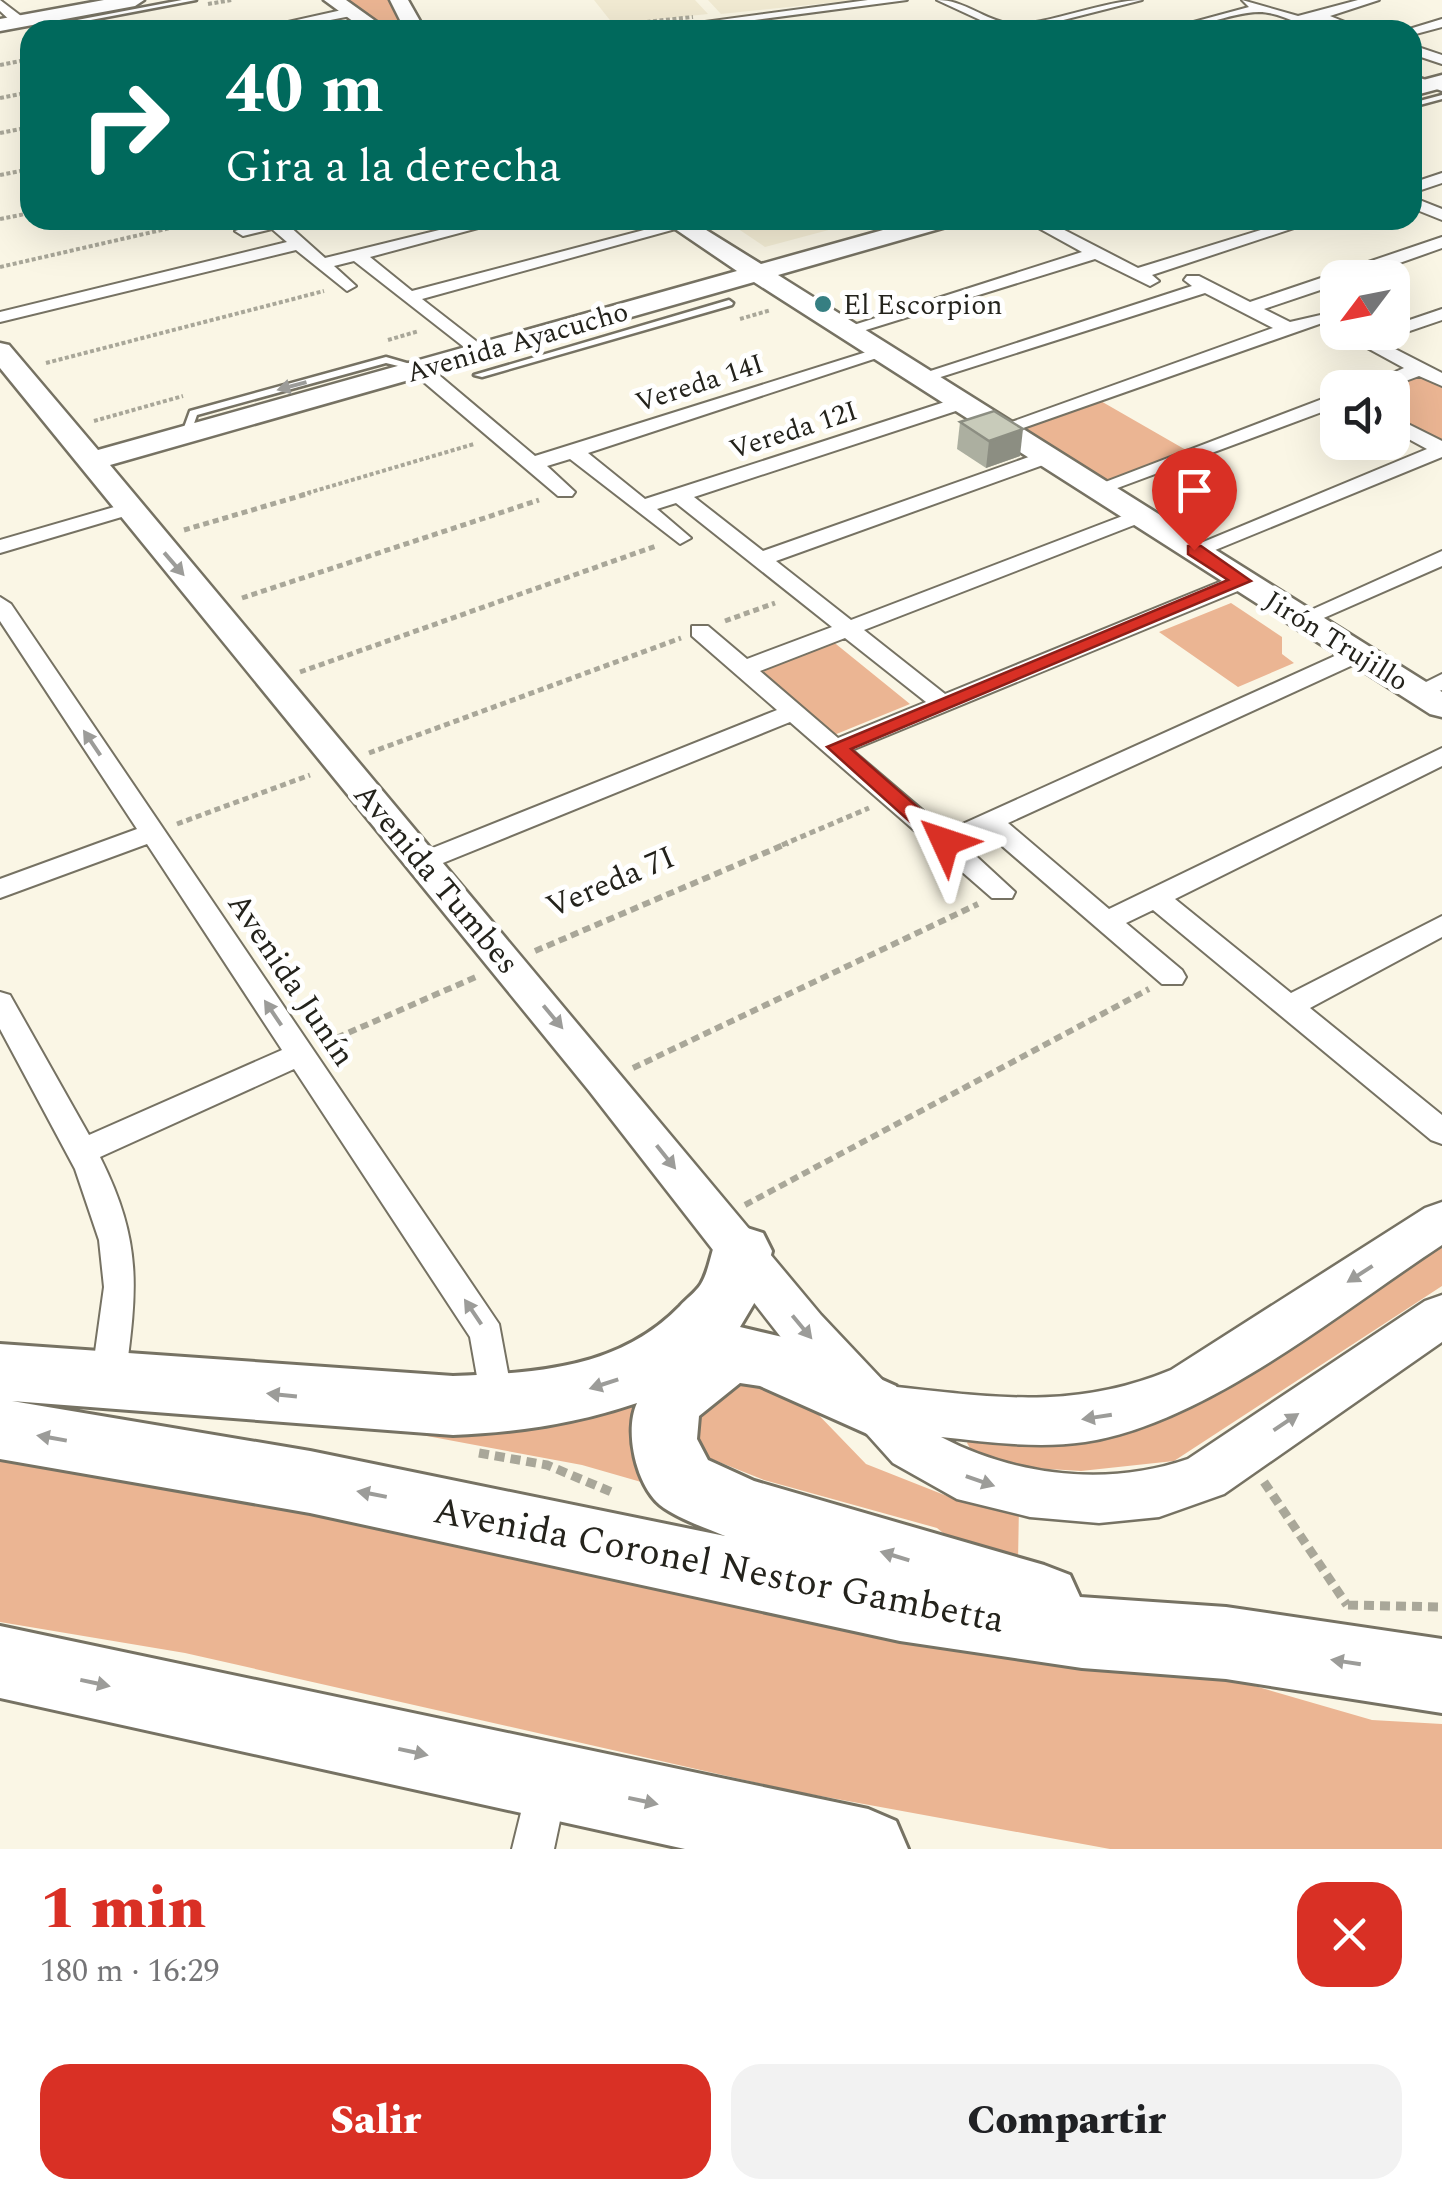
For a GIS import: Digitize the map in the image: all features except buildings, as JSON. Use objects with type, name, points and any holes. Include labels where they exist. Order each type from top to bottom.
[{"type":"highway","points":[[728,1236],[727,1298],[700,1370],[670,1401],[663,1438],[683,1482],[742,1510],[935,1568],[1226,1644]]},
{"type":"highway","points":[[0,1372],[395,1407],[496,1405],[561,1397],[707,1351],[768,1359],[872,1407]]},
{"type":"highway","name":"Avenida Coronel Nestor Gambetta","points":[[0,1429],[329,1486],[900,1606],[1082,1632],[1226,1644],[1442,1676]]},
{"type":"highway","points":[[0,1662],[540,1815],[868,1849]]},
{"type":"street","points":[[35,20],[94,13],[136,0]]},
{"type":"street","points":[[333,0],[364,20]]},
{"type":"street","points":[[751,20],[901,0]]},
{"type":"street","points":[[948,2],[977,0]]},
{"type":"street","points":[[1053,20],[1136,0]]},
{"type":"street","points":[[1209,1],[1262,8],[1296,20],[1373,0]]},
{"type":"street","points":[[948,2],[990,20]]},
{"type":"street","points":[[0,4],[10,23]]},
{"type":"street","points":[[1200,20],[1240,6]]},
{"type":"street","points":[[311,20],[352,12]]},
{"type":"street","points":[[1316,15],[1326,20]]},
{"type":"street","points":[[1422,60],[1439,80]]},
{"type":"street","points":[[243,230],[267,252]]},
{"type":"street","points":[[290,230],[347,286]]},
{"type":"street","points":[[322,264],[459,230]]},
{"type":"street","points":[[408,296],[652,230]]},
{"type":"street","name":"Jirón Trujillo","points":[[689,230],[1358,654],[1434,693]]},
{"type":"street","name":"Avenida Ayacucho","points":[[89,462],[420,368],[483,358],[688,303],[756,273],[909,230]]},
{"type":"street","points":[[1052,230],[1178,296]]},
{"type":"street","points":[[1137,274],[1279,230]]},
{"type":"street","points":[[1390,260],[1442,242]]},
{"type":"street","points":[[0,317],[301,244]]},
{"type":"street","points":[[847,330],[1097,252]]},
{"type":"street","points":[[357,255],[483,358]]},
{"type":"street","points":[[1166,266],[1288,329]]},
{"type":"street","points":[[1248,309],[1320,284]]},
{"type":"street","points":[[921,377],[1207,287]]},
{"type":"street","points":[[1279,298],[1319,318]]},
{"type":"street","points":[[1410,326],[1442,314]]},
{"type":"street","points":[[1002,428],[1319,318]]},
{"type":"street","points":[[1382,350],[1442,380]]},
{"type":"street","name":"Vereda 14I","points":[[532,464],[882,353]]},
{"type":"street","name":"Avenida Tumbes","points":[[8,361],[508,963],[728,1236],[872,1407],[911,1447],[976,1482],[1030,1494],[1099,1499],[1159,1494],[1205,1476],[1442,1315]]},
{"type":"street","points":[[420,368],[564,492]]},
{"type":"street","points":[[1410,372],[1419,369]]},
{"type":"street","name":"Vereda 12I","points":[[642,507],[961,403]]},
{"type":"street","points":[[1097,488],[1320,406]]},
{"type":"street","points":[[1410,432],[1442,449]]},
{"type":"street","points":[[1194,550],[1442,449]]},
{"type":"street","points":[[573,451],[680,538]]},
{"type":"street","points":[[762,559],[1047,457]]},
{"type":"street","points":[[680,495],[942,703]]},
{"type":"street","points":[[0,547],[128,509]]},
{"type":"street","points":[[743,669],[1140,516]]},
{"type":"street","points":[[1302,618],[1442,558]]},
{"type":"street","points":[[837,747],[1242,581]]},
{"type":"street","name":"Avenida Junín","points":[[0,604],[488,1334],[496,1405]]},
{"type":"street","points":[[700,631],[1002,892]]},
{"type":"street","points":[[945,842],[1358,654]]},
{"type":"street","points":[[424,861],[794,712]]},
{"type":"street","points":[[1107,921],[1442,756]]},
{"type":"street","points":[[991,823],[1172,977]]},
{"type":"street","points":[[0,890],[152,833]]},
{"type":"street","points":[[1156,898],[1442,1132]]},
{"type":"street","points":[[1289,1008],[1442,925]]},
{"type":"street","points":[[4,1018],[80,1152],[115,1235],[120,1278],[108,1381]]},
{"type":"street","points":[[80,1152],[300,1054]]},
{"type":"street","points":[[872,1407],[1020,1423],[1083,1420],[1131,1410],[1189,1385],[1442,1221]]},
{"type":"lane","points":[[71,20],[94,13],[193,0]]},
{"type":"lane","points":[[483,358],[526,361],[688,303],[730,303]]},
{"type":"lane","points":[[483,358],[526,361]]},
{"type":"path","points":[[667,20],[705,20]]},
{"type":"path","points":[[0,267],[161,230]]},
{"type":"path","points":[[8,361],[347,286]]},
{"type":"path","points":[[154,540],[499,436]]},
{"type":"path","points":[[212,608],[564,492]]},
{"type":"path","points":[[274,681],[680,538]]},
{"type":"path","points":[[152,833],[803,592]]},
{"type":"path","name":"Vereda 7I","points":[[300,1054],[894,797]]},
{"type":"path","points":[[605,1081],[1002,892]]},
{"type":"path","points":[[728,1236],[1172,977]]},
{"type":"path","points":[[1243,1451],[1347,1606]]},
{"type":"shaded area","points":[[336,0],[390,0],[401,20],[367,20]]},
{"type":"shaded area","points":[[594,0],[695,0],[708,14],[651,20],[610,20]]},
{"type":"shaded area","points":[[708,0],[857,0],[721,14]]},
{"type":"shaded area","points":[[740,230],[829,230],[765,247]]},
{"type":"shaded area","points":[[1422,373],[1442,383],[1442,444],[1410,426],[1410,377]]},
{"type":"shaded area","points":[[1099,400],[1186,450],[1097,484],[1011,429]]},
{"type":"shaded area","points":[[1231,603],[1282,637],[1282,654],[1294,663],[1238,687],[1159,632]]},
{"type":"shaded area","points":[[831,640],[910,704],[834,735],[756,668]]},
{"type":"shaded area","points":[[1442,1239],[1442,1286],[1174,1461],[1081,1471],[1016,1467],[974,1455],[967,1443],[972,1434],[1040,1438]]},
{"type":"shaded area","points":[[751,1370],[809,1405],[866,1464],[952,1498],[1019,1506],[1018,1561],[948,1537],[937,1528],[764,1480],[704,1456],[687,1429],[694,1399]]},
{"type":"shaded area","points":[[661,1372],[669,1490],[582,1465],[325,1417]]},
{"type":"shaded area","points":[[0,1442],[1158,1658],[1372,1720],[1442,1724],[1442,1849],[1110,1849],[793,1791],[185,1653],[0,1622]]},
{"type":"place","name":"El Escorpion","points":[[823,304]]},
{"type":"route","points":[[945,842],[837,747],[1242,581],[1194,550]]}]
